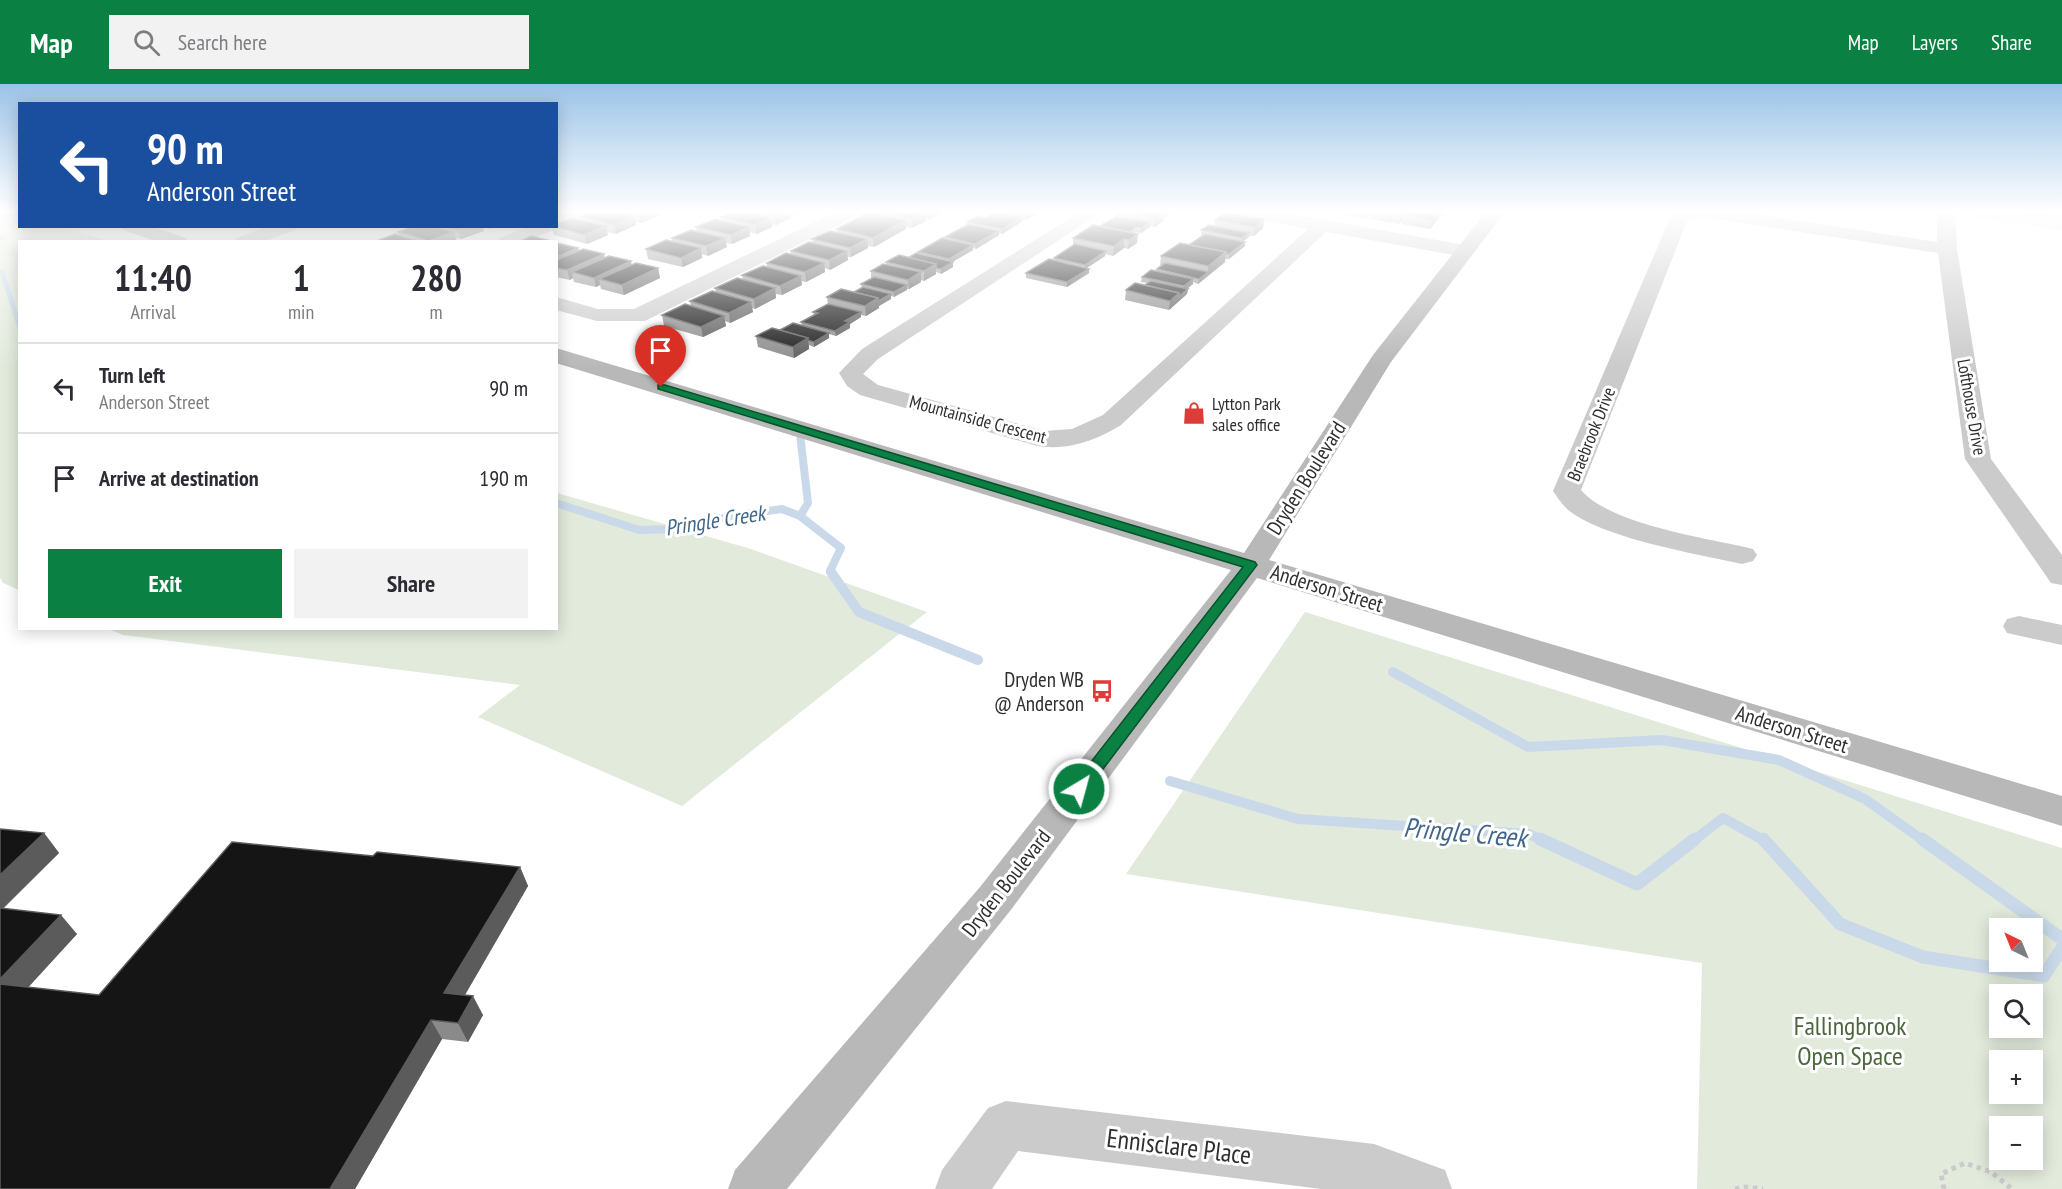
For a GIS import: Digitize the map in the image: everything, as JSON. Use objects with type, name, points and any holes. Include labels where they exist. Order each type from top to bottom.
[{"type":"street","points":[[558,304],[597,315],[637,316],[743,265]]},
{"type":"street","name":"Mountainside Crescent","points":[[1010,265],[870,354],[851,373],[855,381],[869,390],[1042,439],[1068,440],[1093,432],[1112,420],[1280,265]]},
{"type":"street","name":"Dryden Boulevard","points":[[754,1189],[995,899],[1251,565],[1381,360],[1455,265]]},
{"type":"street","name":"Braebrook Drive","points":[[1660,265],[1567,491],[1576,503],[1602,519],[1742,555]]},
{"type":"street","name":"Lofthouse Drive","points":[[1949,265],[1978,459],[2062,576]]},
{"type":"street","name":"Anderson Street","points":[[558,356],[2062,811]]},
{"type":"street","points":[[2019,626],[2062,635]]},
{"type":"street","name":"Ennisclare Place","points":[[961,1189],[1006,1125],[1374,1170],[1426,1189]]},
{"type":"path","points":[[1944,1189],[1941,1174],[1965,1162],[1991,1172],[2012,1189]]},
{"type":"path","points":[[1735,1189],[1745,1187],[1763,1189]]},
{"type":"green space","points":[[0,265],[18,265],[18,590],[3,583],[0,578]]},
{"type":"green space","points":[[558,493],[751,549],[927,612],[682,806],[478,717],[520,685],[123,635],[111,630],[558,630]]},
{"type":"green space","name":"Fallingbrook Open Space","points":[[1305,612],[2062,848],[2062,1189],[1697,1189],[1702,963],[1126,874]]},
{"type":"building","points":[[558,265],[580,265],[567,270],[558,268]]},
{"type":"building","points":[[589,265],[623,265],[594,278],[572,272]]},
{"type":"building","points":[[632,265],[658,268],[622,285],[599,279]]},
{"type":"building","points":[[774,265],[821,265],[805,272]]},
{"type":"building","points":[[886,265],[921,272],[908,280],[871,271]]},
{"type":"building","points":[[897,265],[935,265],[924,271]]},
{"type":"building","points":[[936,265],[949,265],[941,269],[936,268]]},
{"type":"building","points":[[1040,265],[1071,265],[1089,269],[1067,282],[1026,273]]},
{"type":"building","points":[[1163,265],[1172,265],[1208,272],[1199,279],[1157,269]]},
{"type":"building","points":[[763,266],[801,276],[780,286],[742,275]]},
{"type":"building","points":[[1151,270],[1193,279],[1184,286],[1142,277]]},
{"type":"building","points":[[874,277],[907,285],[894,292],[861,284]]},
{"type":"building","points":[[737,278],[775,288],[754,299],[715,288]]},
{"type":"building","points":[[1151,281],[1188,289],[1179,296],[1179,293],[1145,285]]},
{"type":"building","points":[[1135,283],[1179,293],[1170,301],[1126,290]]},
{"type":"building","points":[[863,287],[891,294],[878,301],[878,298],[854,292]]},
{"type":"building","points":[[841,289],[878,298],[865,306],[827,297]]},
{"type":"building","points":[[712,291],[751,302],[729,313],[690,301]]},
{"type":"building","points":[[685,304],[724,316],[701,327],[662,315]]},
{"type":"building","points":[[828,304],[861,312],[845,321],[850,322],[835,331],[801,322],[818,313],[813,312]]},
{"type":"building","points":[[793,323],[829,333],[814,342],[780,330]]},
{"type":"building","points":[[772,328],[808,338],[793,347],[756,336]]},
{"type":"building","points":[[0,829],[44,833],[0,875]]},
{"type":"building","points":[[232,842],[373,856],[377,852],[520,867],[444,993],[473,996],[458,1023],[431,1020],[330,1189],[0,1189],[0,984],[99,995]]},
{"type":"building","points":[[0,908],[61,915],[0,979]]},
{"type":"waterway","name":"Pringle Creek","points":[[0,272],[2,272],[18,322]]},
{"type":"waterway","points":[[800,434],[808,503],[800,516]]},
{"type":"waterway","name":"Pringle Creek","points":[[558,504],[639,530],[682,529],[731,516],[782,509],[800,516]]},
{"type":"waterway","name":"Pringle Creek","points":[[800,516],[841,548],[830,571],[832,574]]},
{"type":"waterway","name":"Pringle Creek","points":[[831,572],[859,612],[978,660]]},
{"type":"waterway","points":[[1393,672],[1528,747],[1662,740],[1779,760],[1865,799],[1924,841]]},
{"type":"waterway","name":"Pringle Creek","points":[[1170,781],[1298,819],[1529,834],[1544,841]]},
{"type":"waterway","name":"Pringle Creek","points":[[1693,841],[1723,818],[1765,841]]},
{"type":"waterway","name":"Pringle Creek","points":[[1540,839],[1637,884],[1695,839]]},
{"type":"waterway","points":[[1922,839],[2062,939]]},
{"type":"waterway","name":"Pringle Creek","points":[[1765,841],[1840,924],[1923,957],[2044,976],[2062,948]]},
{"type":"place","name":"Lytton Park sales office","points":[[1194,413]]},
{"type":"place","name":"Dryden WB @ Anderson","points":[[1102,691]]},
{"type":"route","points":[[661,387],[1251,565],[1079,789]]}]
